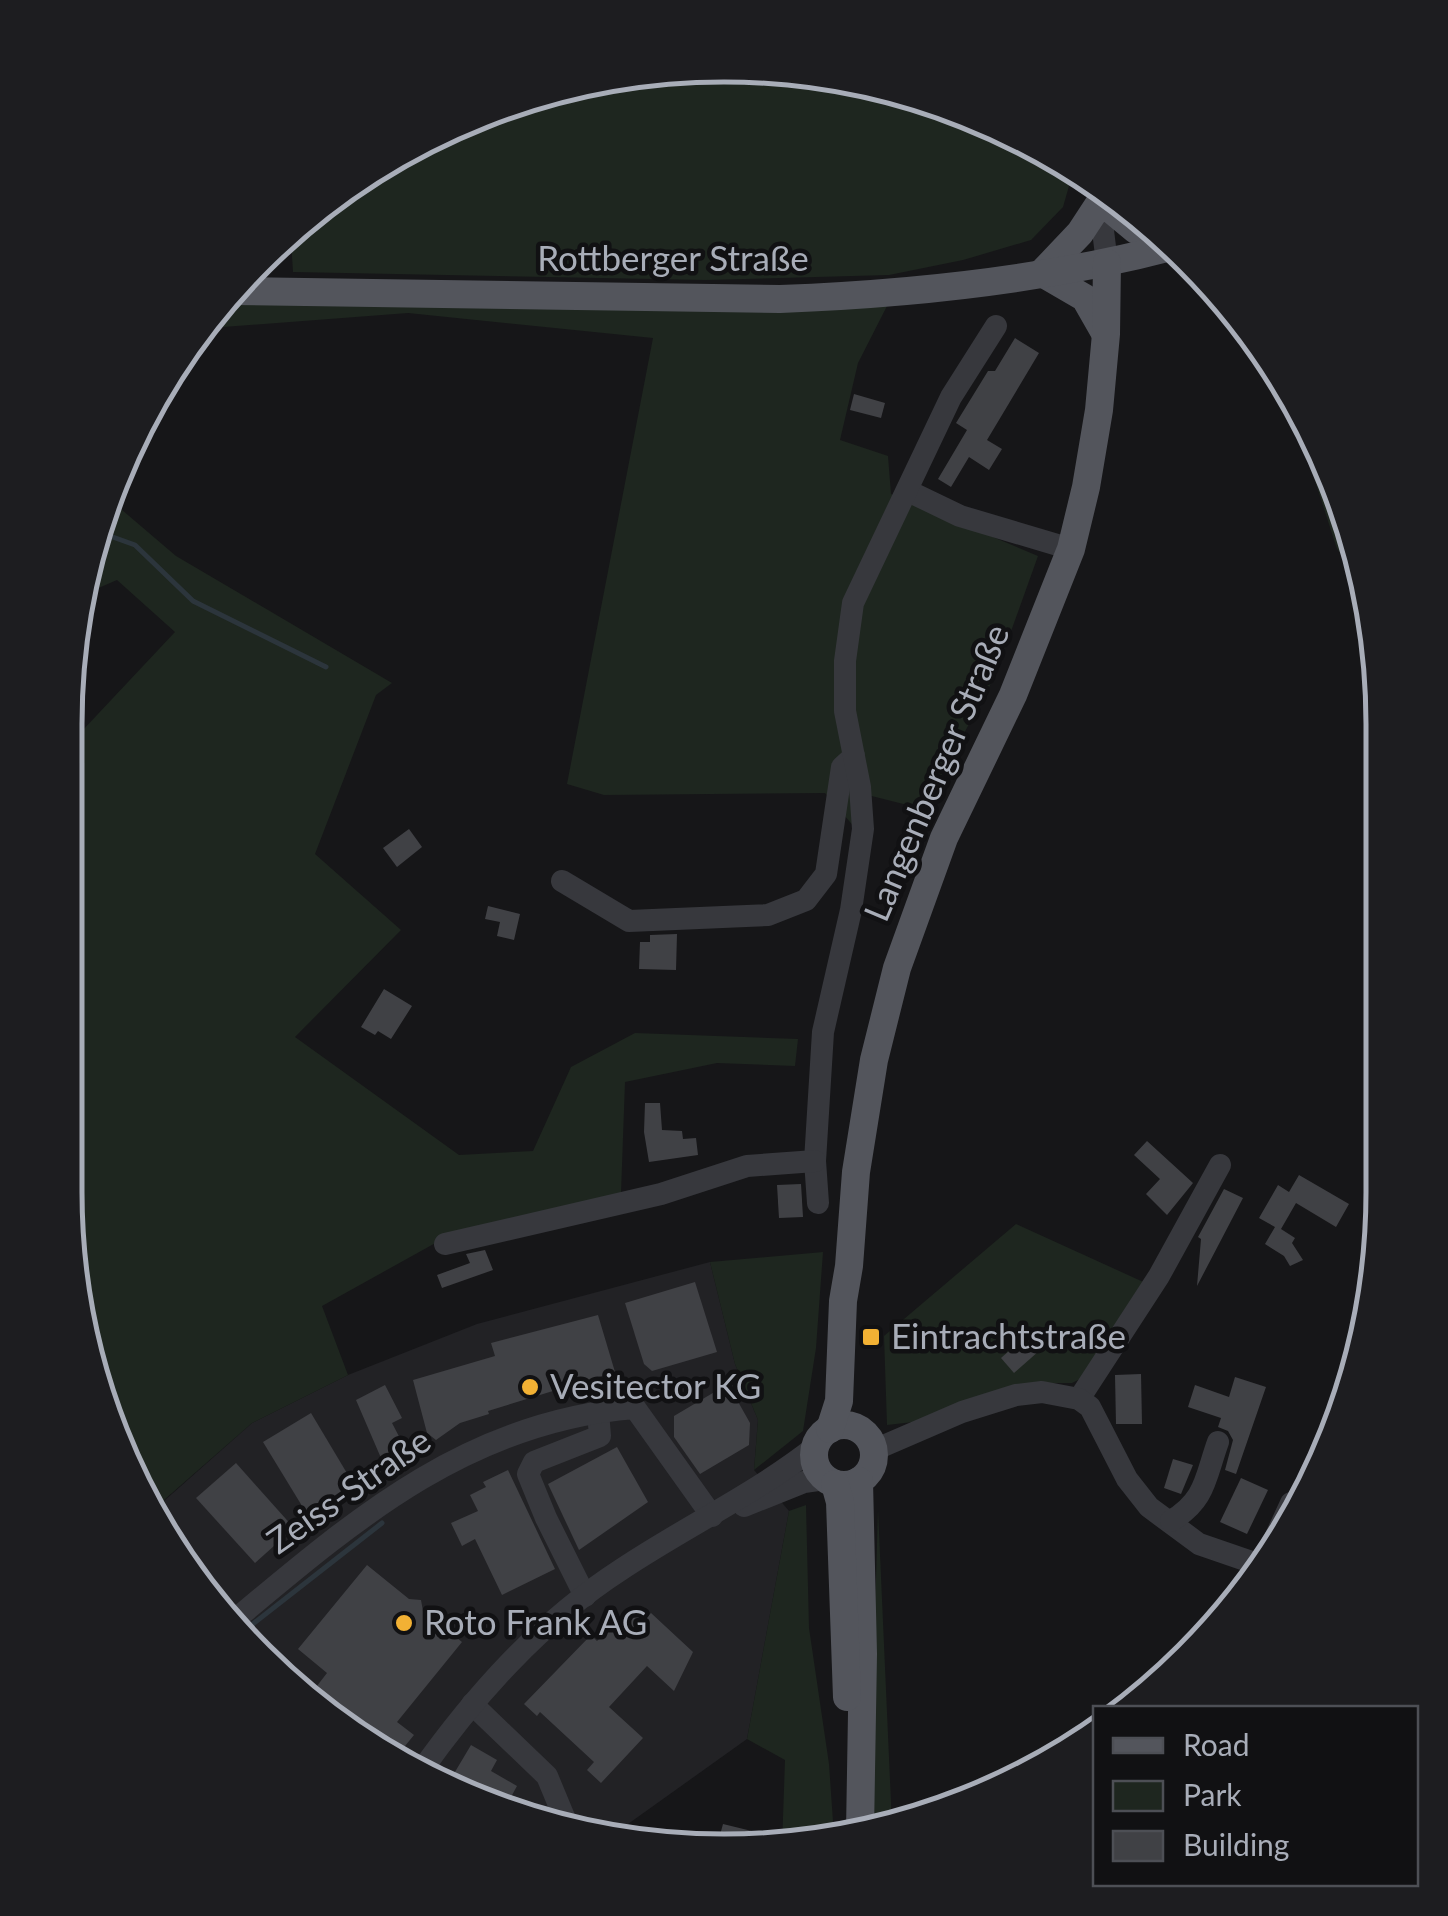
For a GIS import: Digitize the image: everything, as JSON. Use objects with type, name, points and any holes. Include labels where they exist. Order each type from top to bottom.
[{"type":"main road","points":[[1095,201],[1080,232],[1042,273],[1085,298],[1106,334]]},
{"type":"main road","name":"Rottberger Straße","points":[[251,291],[780,299],[869,296],[1107,263],[1157,251]]},
{"type":"main road","name":"Langenberger Straße","points":[[822,1438],[839,1401],[842,1300],[850,1266],[856,1172],[874,1060],[897,968],[944,838],[1012,695],[1070,550],[1099,410],[1107,263]]},
{"type":"main road","name":"Langenberger Straße","points":[[850,1266],[855,1300],[856,1401],[868,1440]]},
{"type":"main road","points":[[841,1425],[868,1440],[868,1474],[840,1482],[816,1471],[822,1438],[841,1425]]},
{"type":"main road","points":[[840,1482],[863,1654],[860,1819]]},
{"type":"street","points":[[1100,205],[1107,263]]},
{"type":"street","name":"Langenberger Straße","points":[[818,1202],[815,1160],[823,1032],[851,910],[864,829],[845,711],[845,661],[853,603],[951,398],[996,326]]},
{"type":"street","points":[[908,491],[960,516],[1070,550]]},
{"type":"street","name":"Langenberger Straße","points":[[562,881],[629,921],[768,915],[806,900],[826,874],[842,767],[854,756]]},
{"type":"street","points":[[445,1244],[661,1194],[747,1166],[815,1160]]},
{"type":"street","points":[[1079,1399],[1159,1276],[1220,1165]]},
{"type":"street","points":[[868,1440],[1016,1394],[1042,1392],[1079,1399],[1098,1420],[1136,1494],[1199,1544],[1248,1561]]},
{"type":"street","name":"Zeiss-Straße","points":[[242,1615],[372,1510],[446,1462],[535,1425],[634,1408],[712,1516]]},
{"type":"street","points":[[585,1596],[528,1474],[534,1462],[600,1436],[598,1412]]},
{"type":"street","points":[[429,1761],[510,1662],[585,1596],[620,1570],[712,1516],[822,1438]]},
{"type":"street","points":[[1171,1521],[1192,1508],[1218,1442]]},
{"type":"street","points":[[712,1516],[804,1482],[840,1482]]},
{"type":"street","points":[[472,1704],[547,1776],[562,1813]]},
{"type":"shaded area","points":[[710,1262],[735,1364],[758,1420],[754,1470],[789,1511],[747,1739],[626,1826],[558,1812],[479,1785],[403,1748],[333,1701],[270,1646],[242,1615],[191,1548],[164,1501],[252,1423],[348,1375],[477,1324]]},
{"type":"green space","points":[[724,82],[766,84],[890,104],[969,131],[1045,168],[1069,186],[1063,207],[1031,240],[963,260],[889,275],[706,280],[293,272],[292,250],[333,215],[403,168],[479,131],[518,117],[558,104],[640,88]]},
{"type":"green space","points":[[243,300],[887,306],[858,363],[840,440],[888,456],[891,494],[1038,556],[995,676],[923,809],[852,791],[856,829],[825,793],[604,795],[567,784],[653,338],[408,313],[220,327]]},
{"type":"green space","points":[[1310,465],[1317,479],[1344,557],[1337,549]]},
{"type":"green space","points":[[120,509],[176,556],[392,683],[376,695],[315,854],[401,930],[295,1037],[459,1155],[533,1151],[571,1067],[635,1033],[798,1039],[795,1066],[717,1063],[625,1082],[621,1193],[448,1236],[322,1306],[348,1375],[252,1423],[164,1500],[173,1521],[131,1437],[104,1358],[84,1234],[82,731],[175,632],[117,580],[97,589]]},
{"type":"green space","points":[[1016,1224],[1150,1285],[1094,1372],[1072,1383],[1047,1383],[922,1421],[887,1425],[884,1336]]},
{"type":"green space","points":[[823,1252],[816,1348],[803,1431],[754,1470],[758,1420],[735,1364],[710,1262]]},
{"type":"green space","points":[[806,1505],[809,1628],[829,1764],[833,1824],[783,1830],[785,1760],[747,1739],[789,1511]]},
{"type":"green space","points":[[878,1509],[891,1812],[869,1817]]},
{"type":"building","points":[[1015,338],[1039,353],[987,440],[1002,449],[989,470],[969,457],[951,487],[938,479],[967,430],[956,423],[988,371],[995,371]]},
{"type":"building","points":[[854,394],[885,403],[881,418],[850,410]]},
{"type":"building","points":[[409,829],[422,847],[397,867],[383,848]]},
{"type":"building","points":[[488,906],[520,914],[514,940],[497,936],[500,922],[485,919]]},
{"type":"building","points":[[677,934],[676,970],[639,969],[640,942],[650,942],[650,935]]},
{"type":"building","points":[[384,989],[412,1006],[391,1039],[361,1027]]},
{"type":"building","points":[[645,1103],[660,1103],[662,1130],[682,1131],[683,1139],[696,1138],[698,1155],[649,1162]]},
{"type":"building","points":[[1147,1141],[1193,1183],[1167,1215],[1146,1194],[1160,1179],[1134,1155]]},
{"type":"building","points":[[1299,1175],[1349,1204],[1336,1227],[1296,1203],[1281,1229],[1295,1238],[1292,1243],[1303,1260],[1290,1266],[1284,1256],[1265,1244],[1275,1227],[1259,1218],[1278,1185],[1289,1192]]},
{"type":"building","points":[[801,1184],[803,1217],[779,1218],[777,1185]]},
{"type":"building","points":[[1224,1189],[1243,1198],[1197,1286],[1201,1239],[1198,1237]]},
{"type":"building","points":[[485,1250],[493,1270],[442,1288],[437,1275],[470,1263],[466,1254]]},
{"type":"building","points":[[695,1282],[717,1352],[652,1371],[644,1364],[625,1303]]},
{"type":"building","points":[[598,1315],[615,1372],[488,1411],[489,1414],[460,1423],[436,1440],[427,1433],[413,1380],[495,1356],[491,1343]]},
{"type":"building","points":[[1026,1336],[1039,1351],[1014,1373],[1001,1358]]},
{"type":"building","points":[[1141,1374],[1142,1424],[1116,1424],[1115,1375]]},
{"type":"building","points":[[1235,1377],[1266,1387],[1236,1474],[1225,1470],[1233,1440],[1228,1431],[1218,1427],[1221,1418],[1188,1407],[1195,1385],[1229,1397]]},
{"type":"building","points":[[728,1384],[750,1423],[749,1445],[700,1474],[674,1437],[674,1416]]},
{"type":"building","points":[[385,1385],[402,1418],[392,1423],[404,1446],[381,1458],[356,1400]]},
{"type":"building","points":[[311,1413],[357,1490],[310,1519],[263,1442]]},
{"type":"building","points":[[617,1447],[648,1502],[579,1550],[548,1484]]},
{"type":"building","points":[[1173,1459],[1193,1465],[1181,1494],[1164,1488]]},
{"type":"building","points":[[236,1463],[294,1528],[255,1563],[196,1498]]},
{"type":"building","points":[[508,1470],[555,1569],[502,1595],[475,1539],[462,1546],[451,1523],[478,1511],[470,1495],[486,1487],[483,1482]]},
{"type":"building","points":[[1241,1478],[1268,1490],[1247,1534],[1220,1522]]},
{"type":"building","points":[[367,1565],[409,1599],[421,1600],[423,1611],[462,1642],[397,1722],[414,1735],[403,1748],[316,1687],[327,1673],[298,1649]]},
{"type":"building","points":[[631,1607],[644,1620],[651,1613],[693,1652],[674,1691],[647,1666],[609,1707],[643,1738],[601,1783],[587,1770],[594,1762],[540,1712],[537,1716],[524,1704],[591,1635],[597,1641]]},
{"type":"building","points":[[471,1745],[497,1760],[491,1771],[517,1786],[511,1797],[454,1773]]},
{"type":"building","points":[[723,1824],[757,1832],[724,1834],[720,1834]]},
{"type":"waterway","points":[[111,536],[135,545],[193,601],[326,667]]},
{"type":"waterway","points":[[251,1625],[382,1523]]},
{"type":"place","name":"Eintrachtstraße","points":[[871,1337]]},
{"type":"place","name":"Vesitector KG","points":[[530,1387]]},
{"type":"place","name":"Roto Frank AG","points":[[404,1623]]}]
